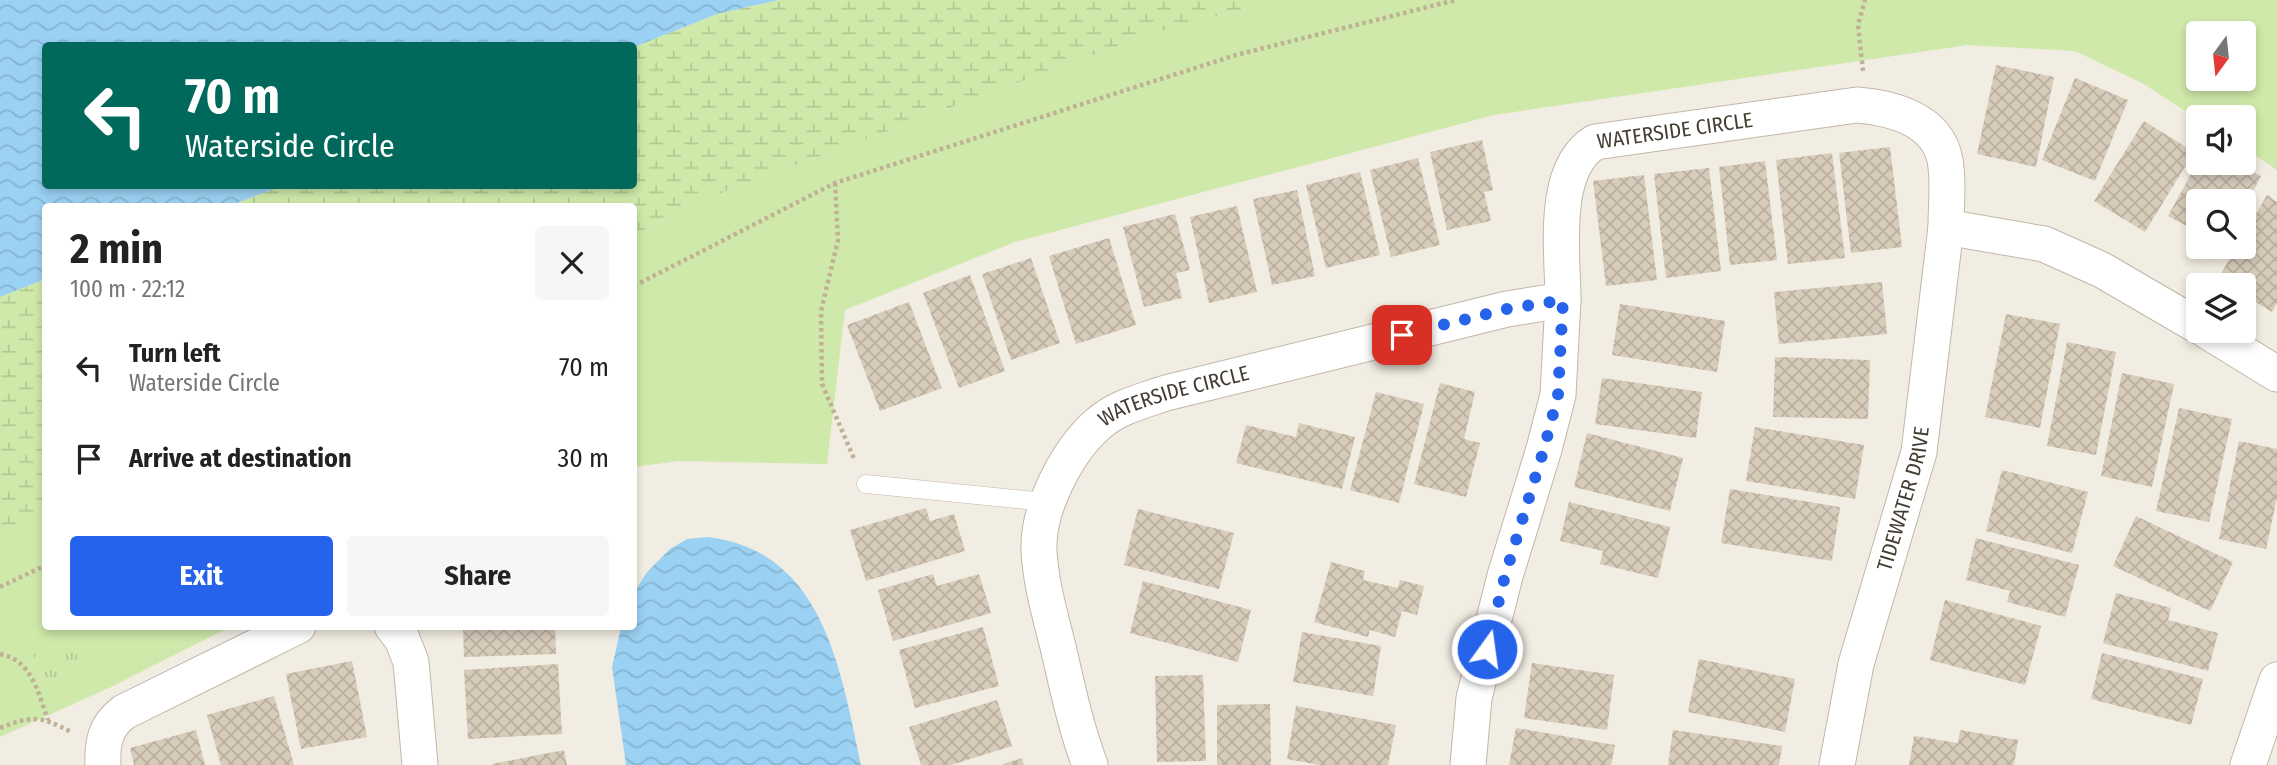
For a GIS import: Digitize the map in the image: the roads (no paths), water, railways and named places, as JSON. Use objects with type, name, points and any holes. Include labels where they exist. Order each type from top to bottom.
[{"type":"street","name":"WATERSIDE CIRCLE","points":[[1090,765],[1080,737],[1043,589],[1039,549],[1046,502],[1079,444],[1099,423],[1121,409],[1166,393],[1507,309],[1563,300],[1563,201],[1566,183],[1576,159],[1594,142],[1857,105],[1884,107],[1907,115],[1942,149],[1945,162],[1946,227]]},
{"type":"street","points":[[1946,227],[2043,244],[2102,270],[2186,319]]},
{"type":"street","name":"TIDEWATER DRIVE","points":[[1837,765],[1856,664],[1919,452],[1946,227]]},
{"type":"street","points":[[1468,765],[1474,698],[1505,576],[1558,395],[1563,300]]},
{"type":"street","points":[[2227,343],[2277,374]]},
{"type":"street","points":[[103,757],[109,728],[124,712],[291,630]]},
{"type":"street","points":[[395,630],[402,639],[411,662],[420,765]]},
{"type":"street","points":[[2248,765],[2277,680]]},
{"type":"lane","points":[[866,484],[1046,502]]},
{"type":"water","points":[[0,0],[778,0],[717,14],[637,46],[637,42],[42,42],[42,189],[274,189],[237,203],[42,203],[42,280],[0,297]]},
{"type":"water","points":[[708,537],[747,547],[778,565],[802,591],[820,621],[834,655],[861,765],[626,765],[612,667],[620,630],[637,630],[637,588],[647,572],[670,549],[687,539]]}]
